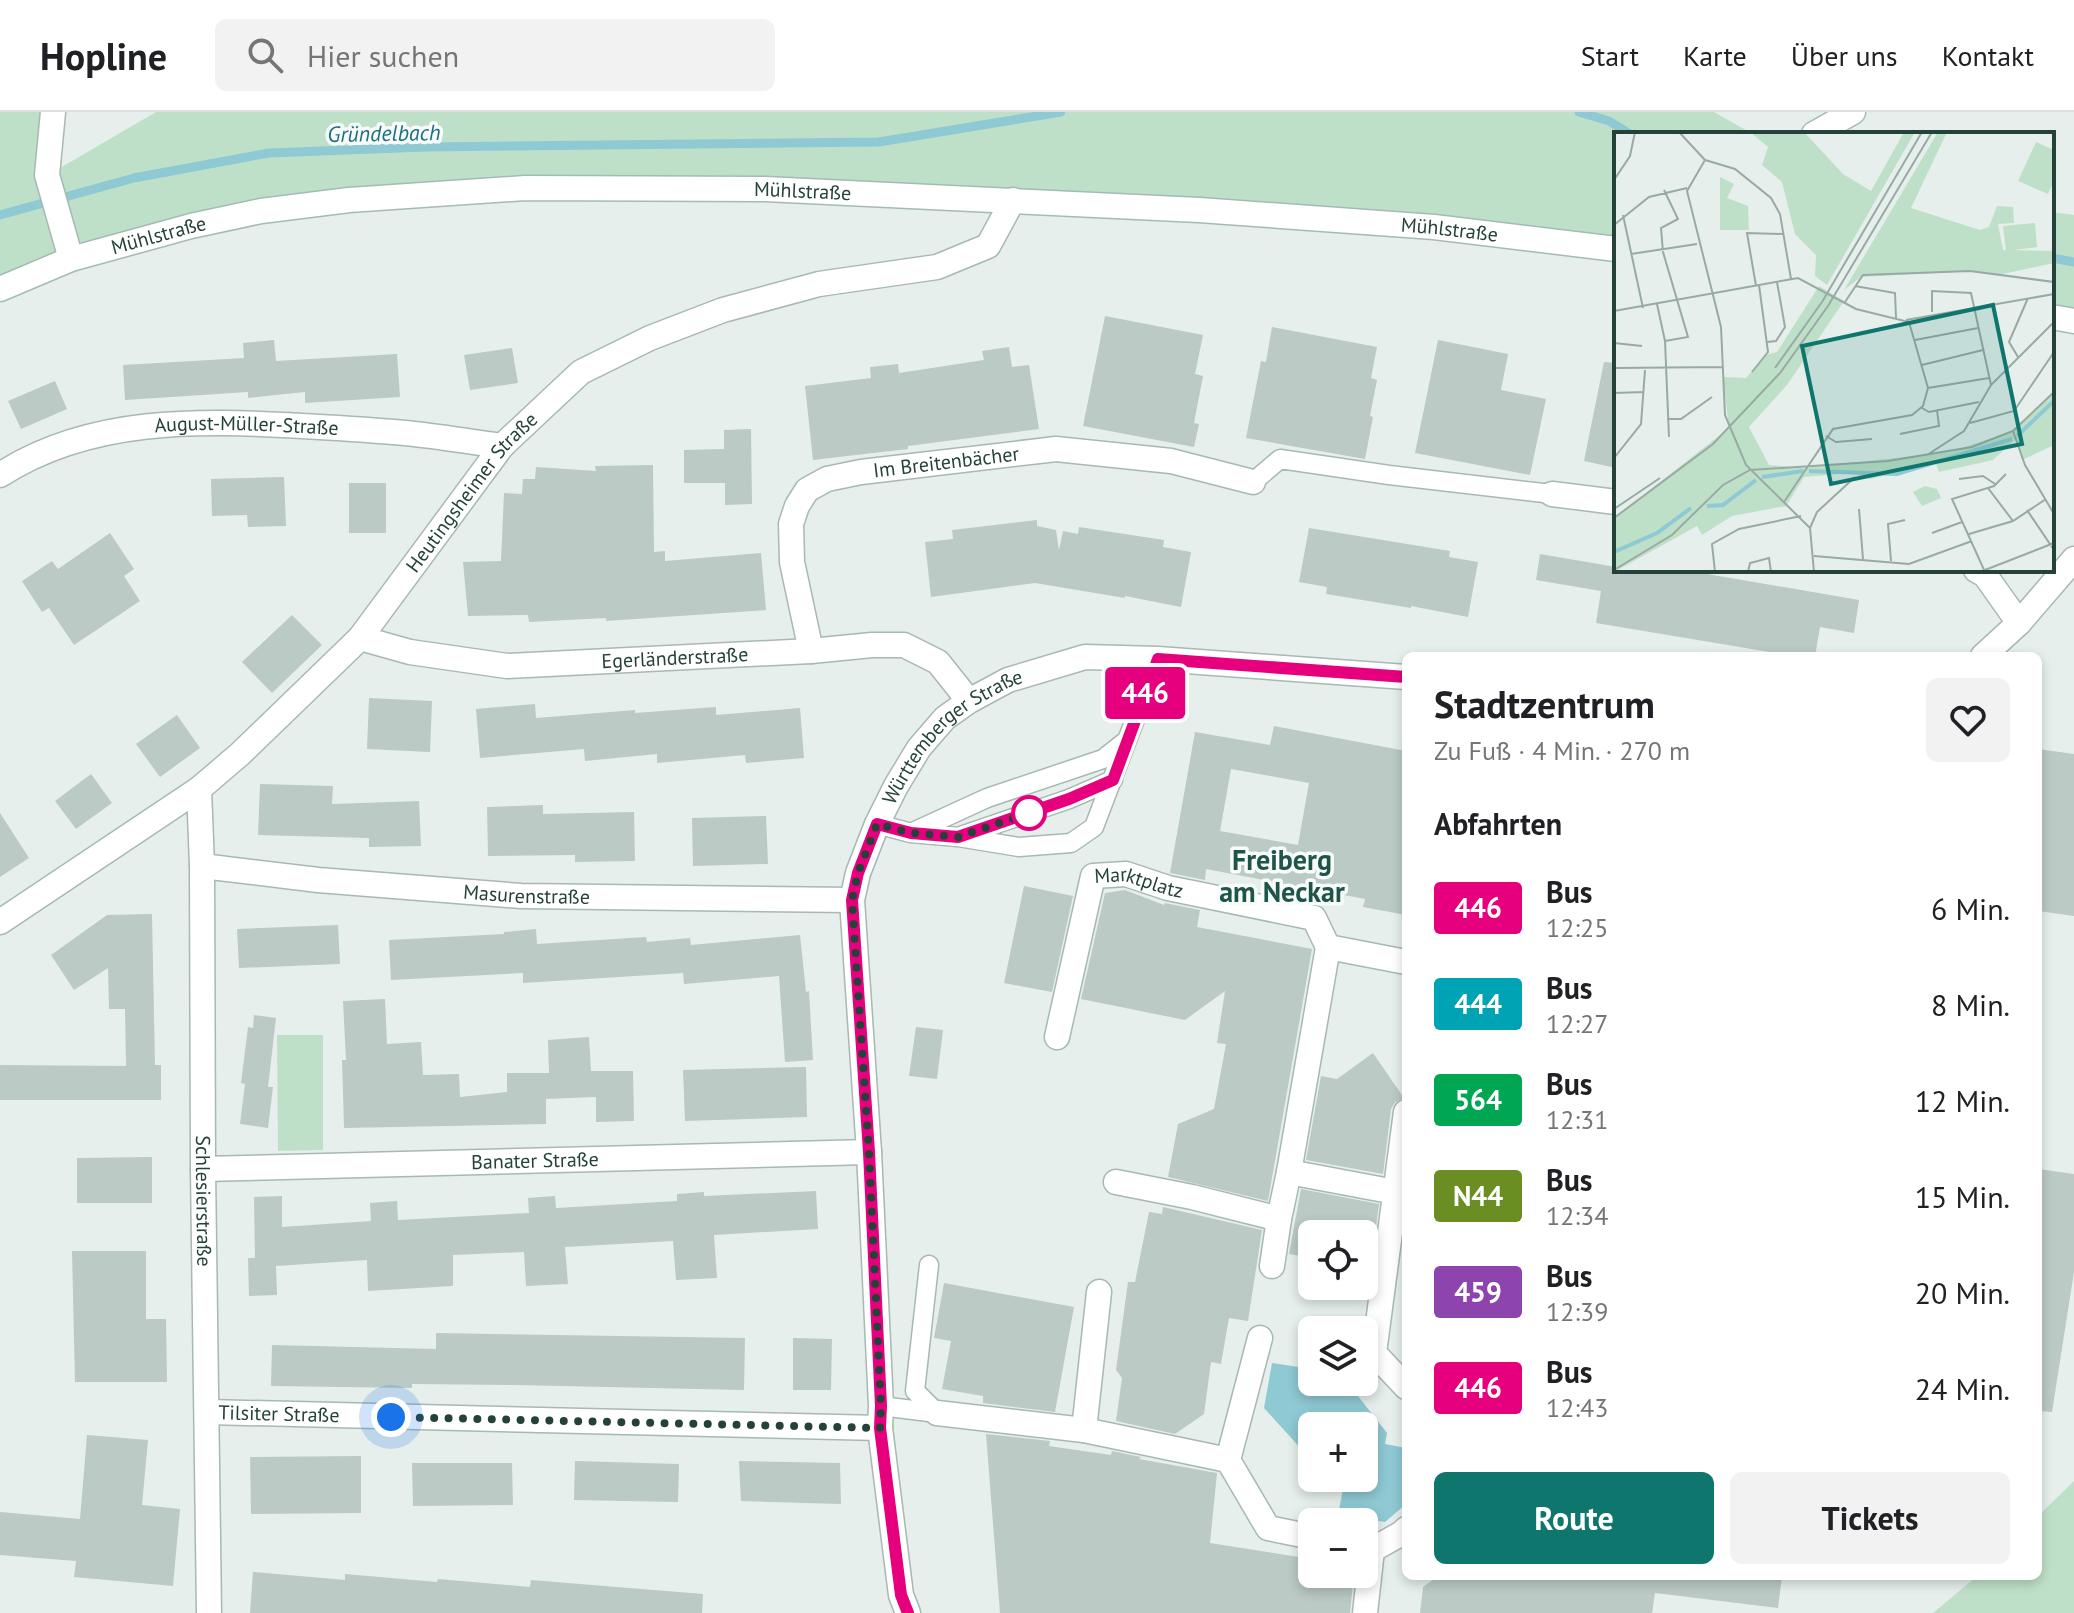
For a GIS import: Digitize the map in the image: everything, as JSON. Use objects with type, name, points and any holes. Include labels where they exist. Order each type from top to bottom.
[{"type":"street","points":[[53,112],[47,175],[71,259]]},
{"type":"street","points":[[1818,132],[1853,112]]},
{"type":"street","name":"Mühlstraße","points":[[0,289],[71,259],[191,226],[261,211],[349,200],[525,188],[765,189],[1215,211],[1434,227],[1614,249]]},
{"type":"street","name":"Heutingsheimer Straße","points":[[0,922],[199,789],[240,754],[360,638],[502,446],[581,372],[650,338],[723,310],[819,284],[937,267],[988,246],[1013,200]]},
{"type":"street","points":[[2054,317],[2074,321]]},
{"type":"street","name":"August-Müller-Straße","points":[[0,475],[13,466],[97,434],[151,425],[243,423],[408,433],[502,446]]},
{"type":"street","name":"Im Breitenbächer","points":[[811,651],[792,562],[791,524],[807,490],[827,479],[861,472],[1056,449],[1171,461],[1253,482]]},
{"type":"street","points":[[1552,494],[1614,502]]},
{"type":"street","points":[[1987,652],[2019,623],[2074,559]]},
{"type":"street","points":[[1980,572],[1985,575],[2019,623]]},
{"type":"street","name":"Egerländerstraße","points":[[360,638],[410,652],[507,666],[904,645],[938,662],[969,701]]},
{"type":"street","name":"Württemberger Straße","points":[[908,1613],[901,1595],[881,1417],[869,1152],[852,900],[858,873],[896,786],[919,748],[945,718],[969,701],[1008,680],[1085,657],[1158,659],[1402,677]]},
{"type":"street","name":"Schlesierstraße","points":[[199,789],[209,1613]]},
{"type":"street","name":"Masurenstraße","points":[[202,866],[318,880],[521,896],[852,900]]},
{"type":"street","name":"Marktplatz","points":[[1057,1037],[1093,876],[1126,874],[1168,888],[1314,918],[1328,947]]},
{"type":"street","points":[[1272,1266],[1328,947],[1402,961]]},
{"type":"street","points":[[1402,1141],[1374,1353],[1402,1383]]},
{"type":"street","name":"Banater Straße","points":[[203,1169],[869,1152]]},
{"type":"street","points":[[1289,1172],[1395,1192]]},
{"type":"street","points":[[1116,1182],[1279,1219]]},
{"type":"street","points":[[1084,1430],[1099,1292]]},
{"type":"street","points":[[1260,1338],[1228,1460],[1268,1528],[1298,1534]]},
{"type":"street","name":"Tilsiter Straße","points":[[207,1412],[881,1417]]},
{"type":"street","points":[[937,1413],[1084,1430],[1228,1460]]},
{"type":"street","points":[[1378,1544],[1402,1533]]},
{"type":"street","points":[[1365,1613],[1366,1588]]},
{"type":"lane","points":[[1253,482],[1280,459],[1552,494]]},
{"type":"lane","points":[[877,824],[911,833],[1019,847],[1071,843],[1094,827],[1158,659]]},
{"type":"lane","points":[[911,833],[987,798],[1103,759],[1127,740]]},
{"type":"lane","points":[[958,837],[1069,799],[1113,780]]},
{"type":"lane","points":[[929,1265],[915,1391],[937,1413]]},
{"type":"lane","points":[[881,1417],[937,1413]]},
{"type":"green space","points":[[0,112],[53,112],[48,175],[156,112],[1714,112],[1749,132],[1614,132],[1614,249],[765,189],[261,211],[0,289]]},
{"type":"green space","points":[[2054,212],[2074,215],[2074,314],[2054,312]]},
{"type":"green space","points":[[277,1035],[323,1035],[323,1150],[278,1151]]},
{"type":"green space","points":[[2074,1481],[2074,1613],[1933,1613],[1972,1580],[2042,1580],[2042,1512]]},
{"type":"water","points":[[1272,1363],[1298,1367],[1298,1396],[1358,1396],[1371,1412],[1298,1412],[1298,1445],[1264,1408]]},
{"type":"water","points":[[1378,1422],[1387,1433],[1385,1444],[1402,1447],[1402,1507],[1385,1522],[1378,1521],[1378,1508],[1339,1508],[1342,1492],[1378,1492]]},
{"type":"building","points":[[1105,316],[1203,335],[1195,374],[1203,376],[1194,423],[1199,424],[1194,447],[1083,426]]},
{"type":"building","points":[[1272,327],[1377,347],[1371,378],[1377,380],[1365,459],[1246,438],[1261,361],[1266,362]]},
{"type":"building","points":[[274,340],[276,361],[397,354],[400,397],[305,403],[305,392],[248,398],[248,392],[125,400],[123,365],[244,358],[243,343]]},
{"type":"building","points":[[1438,340],[1508,354],[1501,390],[1546,399],[1530,475],[1415,453]]},
{"type":"building","points":[[1009,347],[1012,367],[1029,365],[1039,429],[813,460],[805,386],[871,378],[870,367],[898,364],[899,373],[984,360],[982,351]]},
{"type":"building","points":[[512,348],[518,383],[470,390],[464,355]]},
{"type":"building","points":[[1604,362],[1614,363],[1614,468],[1584,461]]},
{"type":"building","points":[[55,381],[67,409],[21,429],[8,401]]},
{"type":"building","points":[[751,429],[752,504],[725,505],[725,483],[684,483],[684,450],[724,449],[724,430]]},
{"type":"building","points":[[653,465],[654,552],[665,551],[665,561],[761,553],[766,610],[606,621],[606,618],[529,622],[528,615],[468,616],[463,562],[501,561],[504,493],[522,494],[523,479],[535,479],[536,467],[596,471],[595,466]]},
{"type":"building","points":[[284,477],[286,526],[248,527],[247,515],[212,516],[211,479]]},
{"type":"building","points":[[349,483],[386,483],[386,533],[349,533]]},
{"type":"building","points":[[1037,520],[1037,526],[1056,530],[1059,550],[1063,531],[1078,534],[1079,527],[1164,540],[1163,547],[1191,552],[1181,607],[1035,583],[931,597],[925,542],[953,539],[952,530]]},
{"type":"building","points":[[1309,528],[1450,551],[1449,557],[1478,562],[1468,617],[1326,594],[1327,587],[1299,582]]},
{"type":"building","points":[[110,533],[134,569],[124,576],[140,601],[74,645],[49,608],[42,612],[22,581],[52,561],[58,569]]},
{"type":"building","points":[[1540,554],[1614,567],[1614,572],[1696,572],[1859,600],[1854,633],[1820,627],[1816,652],[1769,652],[1596,623],[1601,591],[1536,580]]},
{"type":"building","points":[[292,615],[322,645],[272,693],[242,662]]},
{"type":"building","points":[[369,698],[432,701],[430,752],[367,749]]},
{"type":"building","points":[[535,704],[536,718],[635,710],[635,713],[716,707],[716,715],[800,708],[804,758],[746,763],[745,755],[657,763],[657,754],[585,761],[584,749],[480,758],[476,709]]},
{"type":"building","points":[[177,715],[200,748],[160,777],[136,744]]},
{"type":"building","points":[[1274,726],[1402,750],[1402,914],[1363,907],[1365,899],[1206,869],[1205,880],[1170,873],[1195,732],[1270,745]],"holes":[[[1231,769],[1309,783],[1298,845],[1220,831]]]},
{"type":"building","points":[[2042,750],[2074,754],[2074,916],[2042,912]]},
{"type":"building","points":[[91,774],[112,803],[76,829],[55,801]]},
{"type":"building","points":[[260,784],[333,786],[332,804],[419,801],[421,846],[369,847],[369,838],[258,835]]},
{"type":"building","points":[[543,805],[543,814],[634,812],[635,861],[575,862],[575,855],[488,856],[487,807]]},
{"type":"building","points":[[0,813],[29,858],[0,877]]},
{"type":"building","points":[[766,816],[768,864],[693,866],[692,818]]},
{"type":"building","points":[[1024,886],[1073,896],[1052,992],[1004,983]]},
{"type":"building","points":[[1125,890],[1164,905],[1200,910],[1197,927],[1312,949],[1268,1201],[1168,1177],[1178,1124],[1214,1109],[1226,1044],[1217,1043],[1225,991],[1185,1020],[1081,999],[1105,893]]},
{"type":"building","points":[[152,914],[155,1065],[161,1065],[161,1100],[0,1100],[0,1065],[126,1066],[125,1009],[109,1009],[108,968],[74,990],[51,955],[107,915]]},
{"type":"building","points":[[338,925],[340,964],[239,968],[237,929]]},
{"type":"building","points":[[536,929],[537,944],[646,937],[647,942],[690,938],[691,945],[800,935],[806,992],[809,991],[813,1060],[785,1062],[779,976],[684,984],[683,973],[523,983],[523,973],[391,980],[389,940],[504,934]]},
{"type":"building","points":[[385,999],[387,1044],[421,1042],[423,1075],[459,1074],[460,1097],[507,1092],[507,1073],[549,1073],[548,1040],[589,1037],[591,1071],[633,1071],[634,1121],[596,1122],[596,1097],[546,1099],[546,1124],[344,1128],[342,1060],[346,1060],[343,1001]]},
{"type":"building","points":[[254,1015],[276,1018],[268,1087],[273,1087],[268,1128],[240,1124],[248,1027],[253,1028]]},
{"type":"building","points":[[916,1027],[943,1030],[937,1079],[909,1076]]},
{"type":"building","points":[[1373,1053],[1402,1095],[1391,1109],[1383,1174],[1306,1160],[1321,1076],[1337,1079]]},
{"type":"building","points":[[806,1067],[807,1117],[685,1121],[683,1070]]},
{"type":"building","points":[[152,1157],[152,1203],[77,1203],[77,1158]]},
{"type":"building","points":[[2042,1170],[2074,1174],[2074,1272],[2052,1412],[2042,1411]]},
{"type":"building","points":[[1301,1189],[1379,1204],[1377,1220],[1298,1220],[1298,1256],[1289,1254]]},
{"type":"building","points":[[816,1191],[818,1229],[714,1235],[717,1278],[676,1280],[673,1241],[565,1247],[568,1284],[526,1286],[524,1252],[453,1255],[453,1286],[368,1291],[367,1260],[276,1266],[277,1295],[249,1296],[248,1258],[255,1258],[254,1197],[282,1196],[282,1227],[371,1221],[370,1203],[397,1201],[398,1220],[529,1213],[528,1198],[555,1196],[556,1208],[677,1201],[677,1194],[704,1192],[704,1196]]},
{"type":"building","points":[[1163,1207],[1262,1230],[1248,1321],[1229,1318],[1221,1364],[1211,1362],[1204,1414],[1175,1434],[1116,1421],[1122,1378],[1116,1370],[1128,1282],[1135,1282],[1149,1212],[1162,1214]]},
{"type":"building","points":[[72,1251],[146,1251],[146,1319],[166,1319],[167,1382],[75,1382]]},
{"type":"building","points":[[944,1283],[1074,1307],[1055,1412],[983,1403],[983,1396],[942,1389],[951,1341],[934,1338]]},
{"type":"building","points":[[436,1333],[745,1338],[744,1390],[412,1384],[412,1388],[271,1386],[272,1345],[436,1349]]},
{"type":"building","points":[[793,1338],[832,1339],[831,1390],[793,1390]]},
{"type":"building","points":[[986,1434],[1050,1441],[1049,1446],[1111,1455],[1112,1451],[1217,1473],[1210,1543],[1298,1557],[1298,1588],[1353,1588],[1350,1613],[1000,1613]]},
{"type":"building","points":[[87,1435],[148,1440],[142,1505],[180,1509],[173,1586],[74,1577],[76,1561],[0,1555],[0,1512],[80,1519]]},
{"type":"building","points":[[361,1456],[361,1513],[251,1514],[250,1457]]},
{"type":"building","points":[[575,1461],[679,1464],[678,1502],[574,1500]]},
{"type":"building","points":[[739,1461],[840,1463],[841,1504],[741,1501]]},
{"type":"building","points":[[412,1463],[512,1463],[513,1505],[413,1506]]},
{"type":"building","points":[[253,1572],[345,1580],[345,1574],[437,1582],[438,1579],[530,1587],[531,1580],[703,1594],[702,1613],[250,1613]]},
{"type":"building","points":[[1433,1580],[1782,1580],[1778,1608],[1655,1593],[1652,1613],[1420,1613],[1423,1587]]},
{"type":"waterway","name":"Gründelbach","points":[[0,215],[134,178],[269,153],[425,147],[879,142],[1061,112]]},
{"type":"waterway","name":"Gründelbach","points":[[1579,112],[1609,121],[1627,132]]},
{"type":"waterway","name":"Gründelbach","points":[[2054,258],[2074,262]]},
{"type":"bus line","name":"446","points":[[908,1613],[901,1595],[880,1428],[869,1152],[852,900],[858,873],[877,824],[911,833],[958,837],[1069,799],[1113,780],[1158,659],[1402,677]]},
{"type":"district","name":"Freiberg am Neckar","points":[[1282,876]]},
{"type":"route","points":[[391,1417],[880,1428],[869,1152],[852,900],[858,873],[877,824],[911,833],[958,837],[1029,813]]}]
